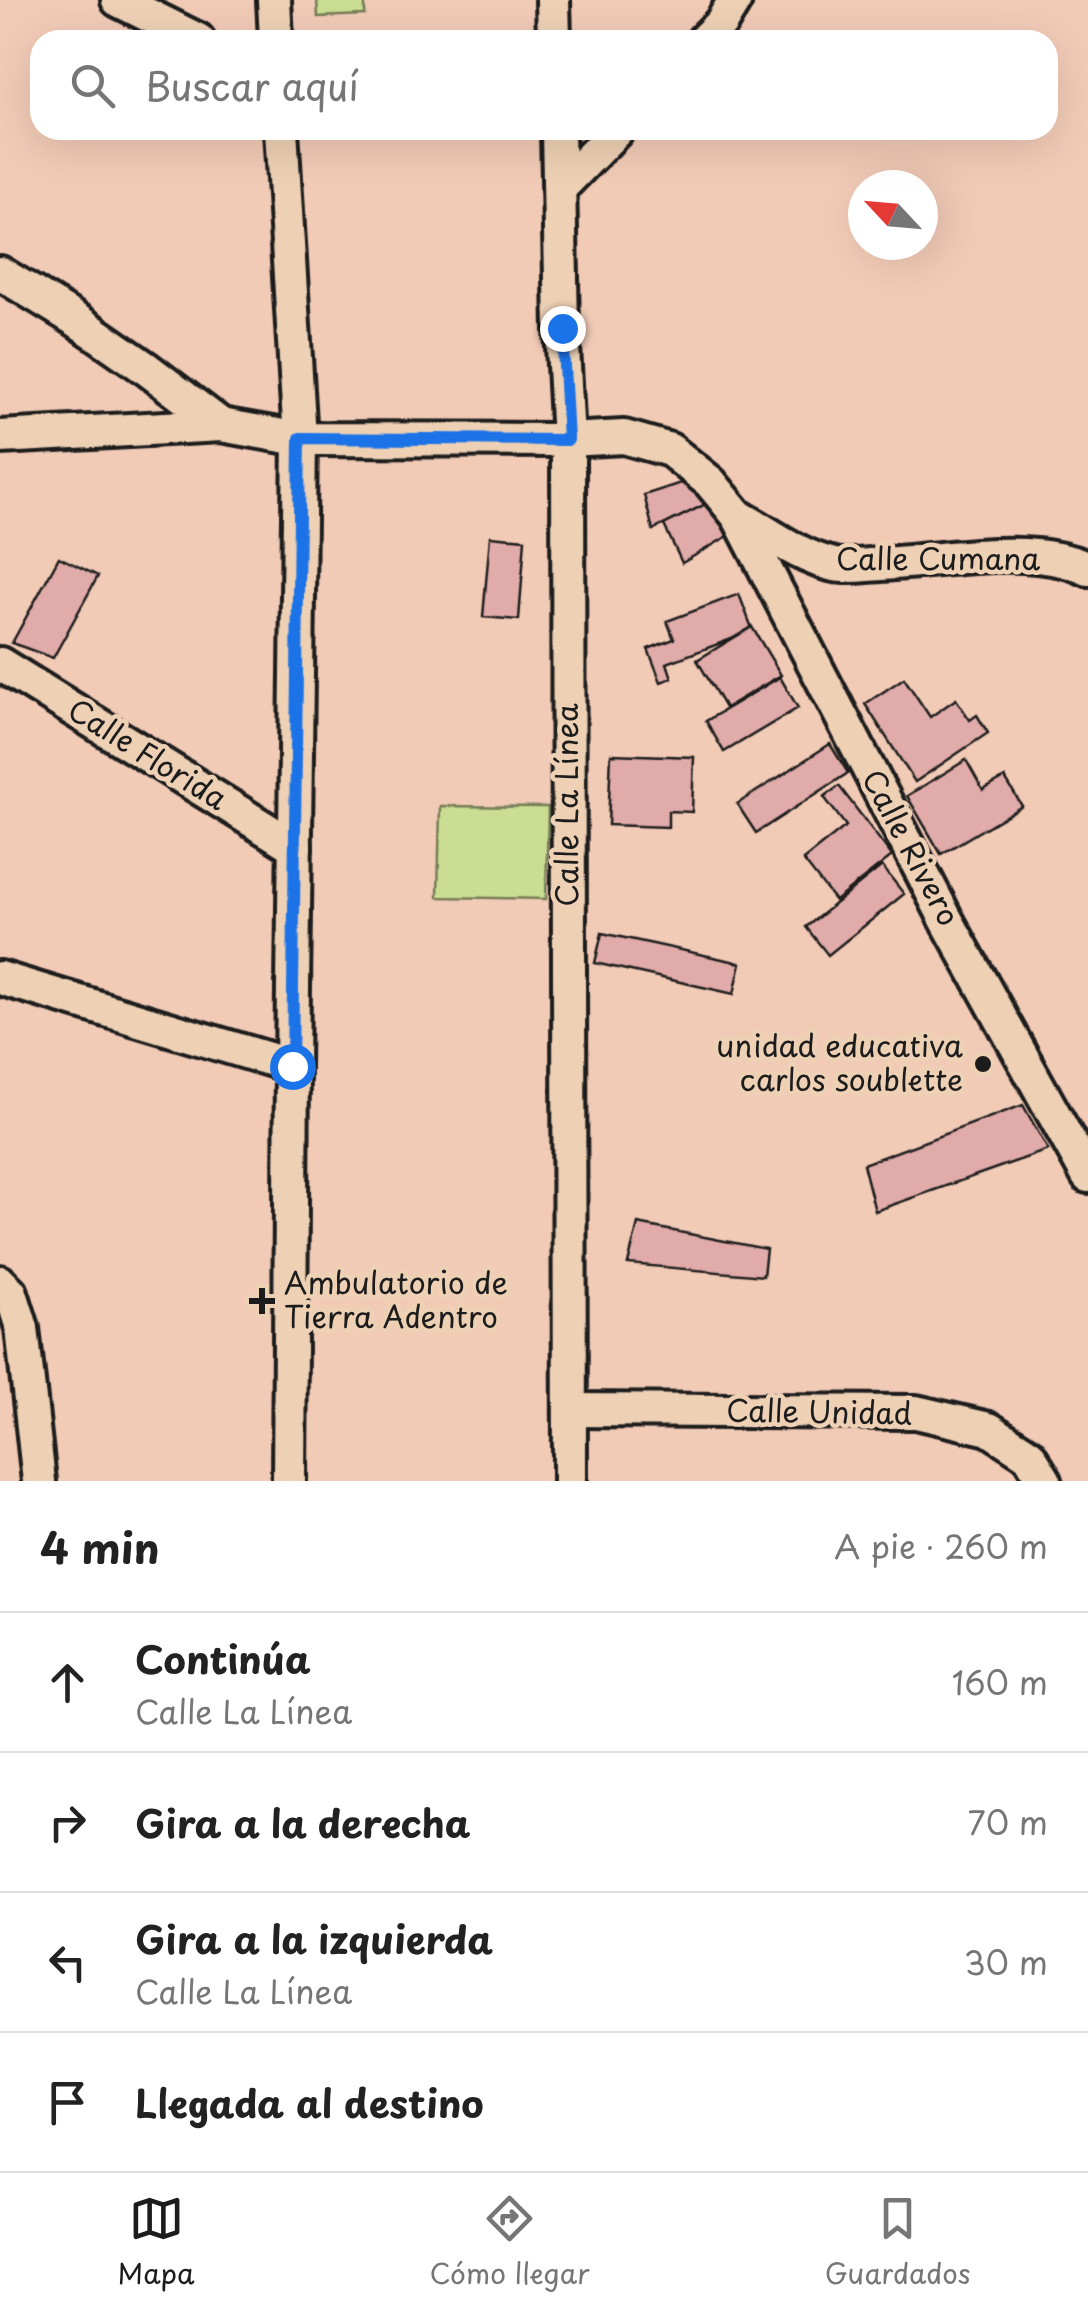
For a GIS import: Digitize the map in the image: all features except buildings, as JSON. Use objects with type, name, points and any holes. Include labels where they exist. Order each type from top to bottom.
[{"type":"street","points":[[118,0],[178,30]]},
{"type":"street","points":[[274,0],[276,30]]},
{"type":"street","points":[[552,0],[554,30]]},
{"type":"street","points":[[714,30],[734,0]]},
{"type":"street","points":[[282,140],[300,438],[289,1481]]},
{"type":"street","name":"Calle La Línea","points":[[559,140],[568,440],[570,1481]]},
{"type":"street","points":[[561,187],[606,140]]},
{"type":"street","points":[[0,273],[78,321],[221,425]]},
{"type":"street","points":[[0,438],[221,425],[300,438],[624,437],[670,450],[710,482],[738,516]]},
{"type":"street","name":"Calle Cumana","points":[[738,516],[806,556],[838,566],[1004,554],[1074,562],[1088,569]]},
{"type":"street","name":"Calle Rivero","points":[[738,516],[946,919],[1088,1176]]},
{"type":"street","name":"Calle Florida","points":[[0,664],[295,847]]},
{"type":"street","points":[[0,978],[292,1066]]},
{"type":"street","points":[[6,1287],[22,1328],[39,1481]]},
{"type":"street","name":"Calle Unidad","points":[[570,1410],[916,1412],[989,1429],[1029,1455],[1045,1481]]},
{"type":"green space","points":[[317,0],[365,0],[365,15],[318,17]]},
{"type":"green space","points":[[440,806],[548,807],[546,899],[438,897]]},
{"type":"place","name":"unidad educativa carlos soublette","points":[[983,1064]]},
{"type":"place","name":"Ambulatorio de Tierra Adentro","points":[[262,1301]]},
{"type":"route","points":[[292,1066],[300,438],[568,440],[562,328]]}]
